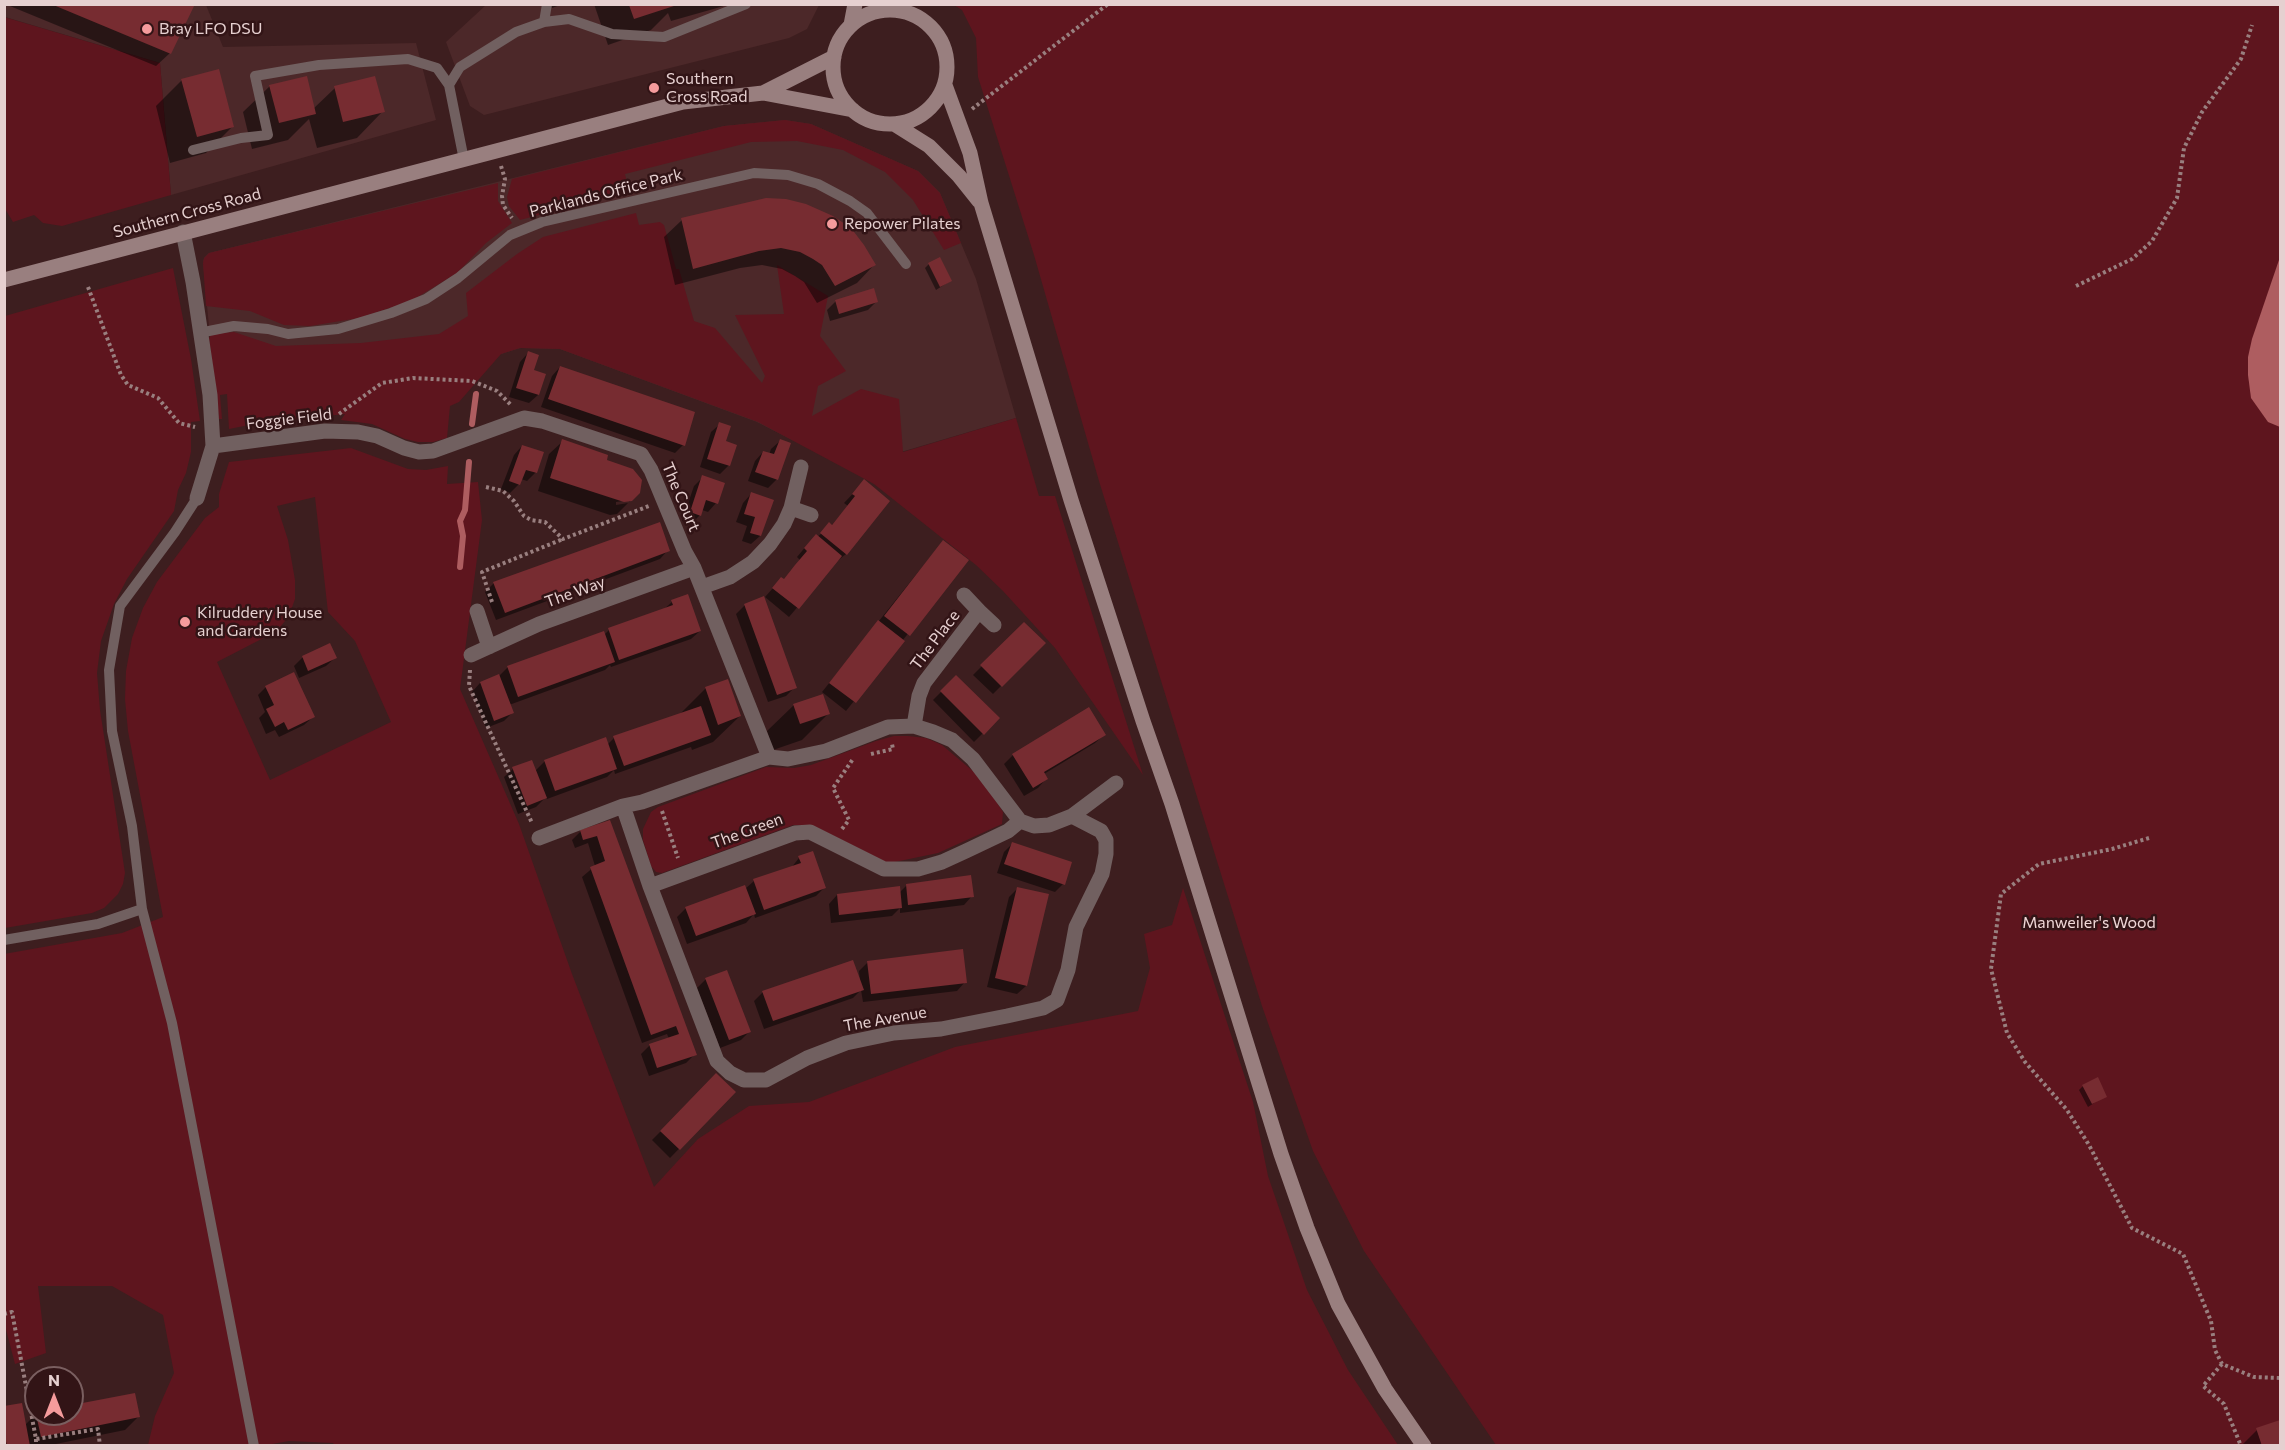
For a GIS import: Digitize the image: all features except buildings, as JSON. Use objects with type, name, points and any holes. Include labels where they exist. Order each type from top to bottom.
[{"type":"main road","points":[[851,25],[855,4]]},
{"type":"main road","points":[[913,10],[932,27],[942,42],[947,68],[945,85],[928,110],[918,117],[894,124],[878,123],[853,111],[842,97],[835,81],[834,57],[840,40],[851,25],[870,14],[882,11],[913,10]]},
{"type":"main road","name":"Southern Cross Road","points":[[764,93],[834,57]]},
{"type":"main road","points":[[945,85],[970,153],[981,203],[1071,500],[1172,804],[1281,1154],[1307,1228],[1338,1304],[1385,1389],[1424,1446]]},
{"type":"main road","name":"Southern Cross Road","points":[[4,280],[683,102],[764,93],[853,111]]},
{"type":"main road","points":[[894,124],[929,147],[959,176],[981,203]]},
{"type":"street","points":[[183,232],[193,282],[210,396],[212,425],[213,446],[197,498]]},
{"type":"street","name":"Foggie Field","points":[[213,446],[325,431],[358,432],[377,436],[419,452],[433,451],[524,418]]},
{"type":"street","name":"The Court","points":[[524,418],[542,421],[641,454],[651,470],[702,587]]},
{"type":"street","points":[[769,757],[702,587],[730,577],[753,562],[770,544],[784,524],[791,508],[801,468]]},
{"type":"street","points":[[791,508],[811,515]]},
{"type":"street","name":"The Way","points":[[471,655],[539,624],[694,568]]},
{"type":"street","name":"The Place","points":[[964,595],[994,625]]},
{"type":"street","points":[[477,610],[489,647]]},
{"type":"street","name":"The Place","points":[[914,726],[924,682],[979,611]]},
{"type":"street","points":[[539,838],[623,806],[769,757],[788,759],[826,751],[888,728],[914,726],[952,741],[973,759],[1020,821],[1034,826],[1049,825],[1072,816],[1116,783]]},
{"type":"street","name":"The Avenue","points":[[623,806],[650,886],[717,1061],[730,1073],[744,1080],[766,1080],[807,1058],[846,1043],[894,1033],[941,1029],[1007,1016],[1043,1008],[1057,1000],[1068,970],[1076,927],[1102,874],[1106,854],[1106,840],[1101,831],[1072,816]]},
{"type":"street","name":"The Green","points":[[650,886],[795,833],[810,832],[884,869],[918,869],[942,862],[977,846],[1008,831],[1020,821]]},
{"type":"lane","points":[[544,22],[547,4]]},
{"type":"lane","points":[[449,85],[460,67],[488,48],[516,32],[544,22],[569,19],[612,34],[664,38],[746,4]]},
{"type":"lane","points":[[193,150],[241,138],[268,135],[255,76],[319,65],[408,59],[437,68],[449,85],[464,160]]},
{"type":"lane","name":"Parklands Office Park","points":[[199,333],[234,326],[268,329],[288,334],[338,329],[391,313],[426,299],[458,278],[510,235],[542,222],[754,173],[788,175],[818,184],[850,201],[867,213],[906,264]]},
{"type":"lane","points":[[197,498],[175,532],[120,606],[109,670],[112,731],[132,826],[142,909],[172,1023],[254,1446]]},
{"type":"lane","points":[[4,940],[98,924],[142,909]]},
{"type":"path","points":[[957,120],[1107,4]]},
{"type":"path","points":[[2076,286],[2132,259],[2152,241],[2177,198],[2184,148],[2202,112],[2241,59],[2253,25]]},
{"type":"path","points":[[498,151],[504,179],[503,206],[517,222],[521,231]]},
{"type":"path","points":[[88,287],[120,375],[128,385],[158,398],[179,423],[196,427],[212,425]]},
{"type":"path","points":[[325,431],[343,410],[382,383],[413,378],[472,381],[497,391],[524,418]]},
{"type":"path","points":[[486,487],[503,491],[514,501],[524,516],[531,520],[545,522],[563,539]]},
{"type":"path","points":[[495,610],[482,572],[664,500]]},
{"type":"path","points":[[471,655],[469,686],[539,838]]},
{"type":"path","points":[[832,845],[849,820],[833,788],[854,758],[893,749],[888,728]]},
{"type":"path","points":[[657,796],[683,873]]},
{"type":"path","points":[[2150,838],[2112,849],[2039,864],[2001,894],[1991,969],[2007,1033],[2025,1062],[2067,1110],[2089,1145],[2132,1228],[2183,1254],[2211,1321],[2215,1350],[2222,1364],[2254,1377],[2280,1378]]},
{"type":"path","points":[[4,1314],[12,1312],[36,1446]]},
{"type":"path","points":[[2222,1364],[2203,1386],[2224,1404],[2241,1446]]},
{"type":"path","points":[[36,1439],[98,1430],[100,1446]]},
{"type":"shaded area","points":[[4,5],[206,5],[223,47],[416,43],[436,120],[171,195],[160,63],[5,17]]},
{"type":"shaded area","points":[[486,5],[819,5],[807,29],[789,38],[484,115],[470,106],[446,42]]},
{"type":"shaded area","points":[[785,120],[811,124],[918,171],[940,193],[976,279],[1016,418],[847,468],[757,422],[560,349],[520,348],[501,354],[212,358],[203,263],[209,253],[724,126]]},
{"type":"shaded area","points":[[2280,257],[2280,427],[2268,422],[2251,398],[2248,357]]},
{"type":"green space","name":"Manweiler's Wood","points":[[954,5],[2280,5],[2280,1445],[1496,1445],[1364,1251],[1313,1151],[1262,1006],[1099,481],[1034,255],[978,77],[976,38],[962,10]]},
{"type":"green space","points":[[4,17],[160,63],[171,195],[62,226],[43,223],[34,215],[13,222],[4,207]]},
{"type":"green space","points":[[785,120],[811,124],[918,171],[940,193],[961,243],[944,250],[913,200],[885,172],[843,150],[797,141],[751,142],[625,174],[629,191],[520,220],[509,206],[507,197],[512,179],[724,126]]},
{"type":"green space","points":[[498,183],[498,201],[512,223],[486,243],[457,273],[411,301],[359,318],[310,326],[284,325],[250,311],[206,306],[203,263],[209,253]]},
{"type":"green space","points":[[636,213],[639,225],[660,222],[664,225],[694,321],[715,328],[762,383],[765,376],[735,315],[784,314],[777,265],[828,296],[820,336],[846,371],[818,386],[812,416],[861,389],[899,399],[903,452],[1016,418],[1039,496],[1055,496],[1143,775],[1055,648],[976,565],[874,484],[758,422],[560,349],[520,348],[501,354],[459,402],[450,406],[447,438],[433,442],[405,439],[372,424],[341,420],[345,414],[229,429],[227,394],[220,395],[222,419],[219,419],[209,338],[212,334],[234,332],[276,346],[361,343],[439,334],[468,316],[466,293],[543,237]]},
{"type":"green space","points":[[173,268],[191,359],[200,421],[191,422],[191,452],[186,473],[178,490],[174,511],[127,579],[114,604],[101,641],[97,673],[100,710],[125,873],[123,884],[118,894],[104,908],[92,913],[5,928],[5,316]]},
{"type":"green space","points":[[351,448],[408,469],[426,470],[448,466],[447,484],[478,482],[482,520],[460,689],[519,824],[572,974],[654,1187],[698,1139],[749,1106],[809,1102],[955,1047],[1138,1011],[1150,968],[1144,934],[1172,925],[1183,888],[1253,1102],[1268,1176],[1307,1290],[1348,1370],[1398,1445],[335,1446],[333,1443],[289,1441],[261,1446],[148,1445],[155,1416],[174,1373],[163,1315],[112,1286],[38,1286],[46,1353],[15,1364],[4,1322],[4,954],[122,933],[163,917],[128,731],[125,699],[126,671],[132,638],[143,608],[157,582],[205,518],[219,507],[219,494],[229,462]],"holes":[[[315,497],[328,612],[355,641],[391,722],[270,780],[217,662],[277,631],[289,616],[295,599],[295,580],[288,540],[277,506]]]},
{"type":"green space","points":[[894,736],[926,738],[942,745],[974,772],[987,787],[1003,812],[1002,824],[938,853],[890,863],[880,861],[805,825],[793,825],[662,873],[656,872],[651,866],[643,840],[643,829],[651,812],[658,807],[766,767],[794,768],[811,765]]},
{"type":"waterway","points":[[472,424],[476,394]]},
{"type":"waterway","points":[[460,567],[463,536],[460,521],[465,510],[469,462]]},
{"type":"place","name":"Bray LFO DSU","points":[[147,29]]},
{"type":"place","name":"Southern Cross Road","points":[[654,88]]},
{"type":"place","name":"Repower Pilates","points":[[832,224]]},
{"type":"place","name":"Kilruddery House and Gardens","points":[[185,622]]}]
